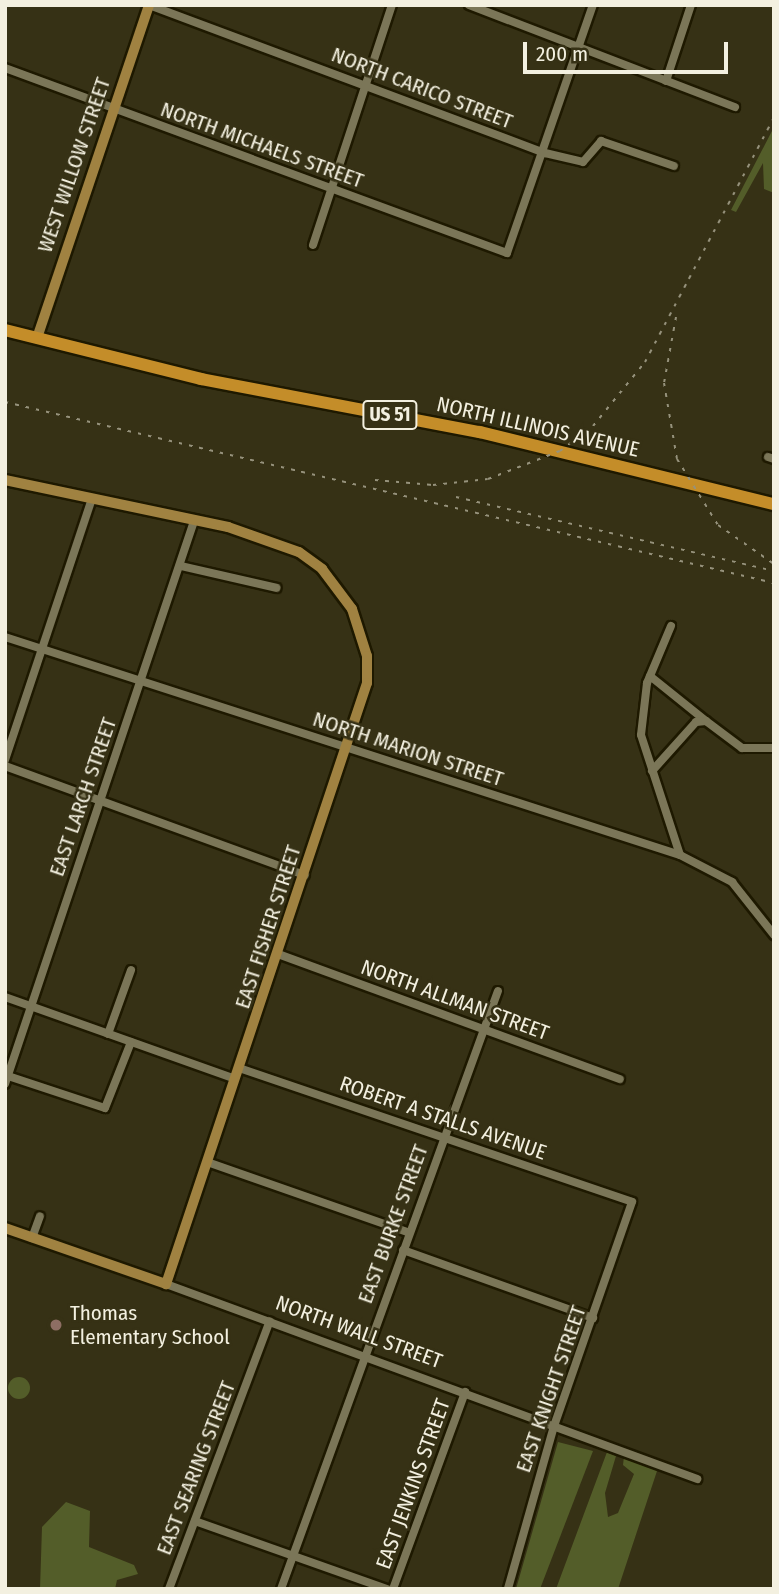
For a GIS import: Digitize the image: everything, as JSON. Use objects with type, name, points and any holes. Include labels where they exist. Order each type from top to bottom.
[{"type":"main road","name":"NORTH ILLINOIS AVENUE","points":[[5,330],[201,379],[480,432],[774,504]]},
{"type":"street","name":"NORTH CARICO STREET","points":[[149,5],[545,153],[583,162],[601,141],[674,166]]},
{"type":"street","name":"WEST WILLOW STREET","points":[[37,338],[149,5]]},
{"type":"street","points":[[313,245],[392,5]]},
{"type":"street","points":[[469,5],[491,9],[579,50],[735,107]]},
{"type":"street","points":[[545,153],[593,5]]},
{"type":"street","points":[[666,80],[691,5]]},
{"type":"street","name":"NORTH MICHAELS STREET","points":[[5,68],[507,253],[545,153]]},
{"type":"street","name":"EAST FISHER STREET","points":[[5,480],[194,521],[299,552],[334,583],[352,609],[366,656],[362,710],[278,954],[242,1069],[235,1079],[210,1163],[166,1284]]},
{"type":"street","points":[[5,760],[92,499]]},
{"type":"street","name":"EAST LARCH STREET","points":[[7,1080],[194,521]]},
{"type":"street","points":[[181,566],[277,588]]},
{"type":"street","points":[[671,626],[650,676],[641,735],[680,855]]},
{"type":"street","name":"NORTH MARION STREET","points":[[5,638],[680,855],[732,882],[774,936]]},
{"type":"street","points":[[650,676],[742,748],[774,748]]},
{"type":"street","points":[[652,771],[672,741],[706,721]]},
{"type":"street","points":[[5,766],[305,875]]},
{"type":"street","name":"NORTH ALLMAN STREET","points":[[278,954],[620,1079]]},
{"type":"street","points":[[108,1034],[131,971]]},
{"type":"street","name":"EAST BURKE STREET","points":[[281,1589],[363,1354],[498,990]]},
{"type":"street","points":[[5,997],[235,1079]]},
{"type":"street","points":[[7,1080],[105,1108],[131,1042]]},
{"type":"street","name":"ROBERT A STALLS AVENUE","points":[[242,1069],[444,1135],[632,1202]]},
{"type":"street","points":[[210,1163],[407,1233]]},
{"type":"street","name":"EAST KNIGHT STREET","points":[[508,1589],[554,1426],[632,1202]]},
{"type":"street","points":[[33,1238],[40,1216]]},
{"type":"street","name":"NORTH WALL STREET","points":[[5,1228],[363,1354],[697,1479]]},
{"type":"street","points":[[403,1250],[593,1318]]},
{"type":"street","name":"EAST SEARING STREET","points":[[169,1589],[270,1321]]},
{"type":"street","name":"EAST JENKINS STREET","points":[[393,1589],[465,1392]]},
{"type":"street","points":[[195,1521],[387,1589]]},
{"type":"green space","points":[[774,127],[774,193],[764,189],[763,163],[736,212],[731,210]]},
{"type":"green space","points":[[19,1377],[27,1380],[30,1388],[27,1396],[19,1399],[11,1396],[8,1388],[11,1380]]},
{"type":"green space","points":[[558,1442],[593,1451],[540,1589],[516,1589]]},
{"type":"green space","points":[[607,1452],[616,1456],[605,1493],[608,1517],[618,1513],[634,1474],[623,1465],[624,1456],[658,1468],[618,1589],[556,1589]]},
{"type":"green space","points":[[66,1502],[90,1511],[89,1547],[134,1565],[138,1574],[117,1580],[115,1589],[40,1589],[42,1527]]},
{"type":"railway","points":[[375,480],[433,485],[488,479],[560,451],[593,426],[645,362],[774,117]]},
{"type":"railway","points":[[676,317],[664,383],[677,459],[718,525],[774,564]]},
{"type":"railway","points":[[5,402],[774,583]]},
{"type":"railway","points":[[456,497],[774,571]]},
{"type":"place","name":"Thomas Elementary School","points":[[56,1325]]}]
